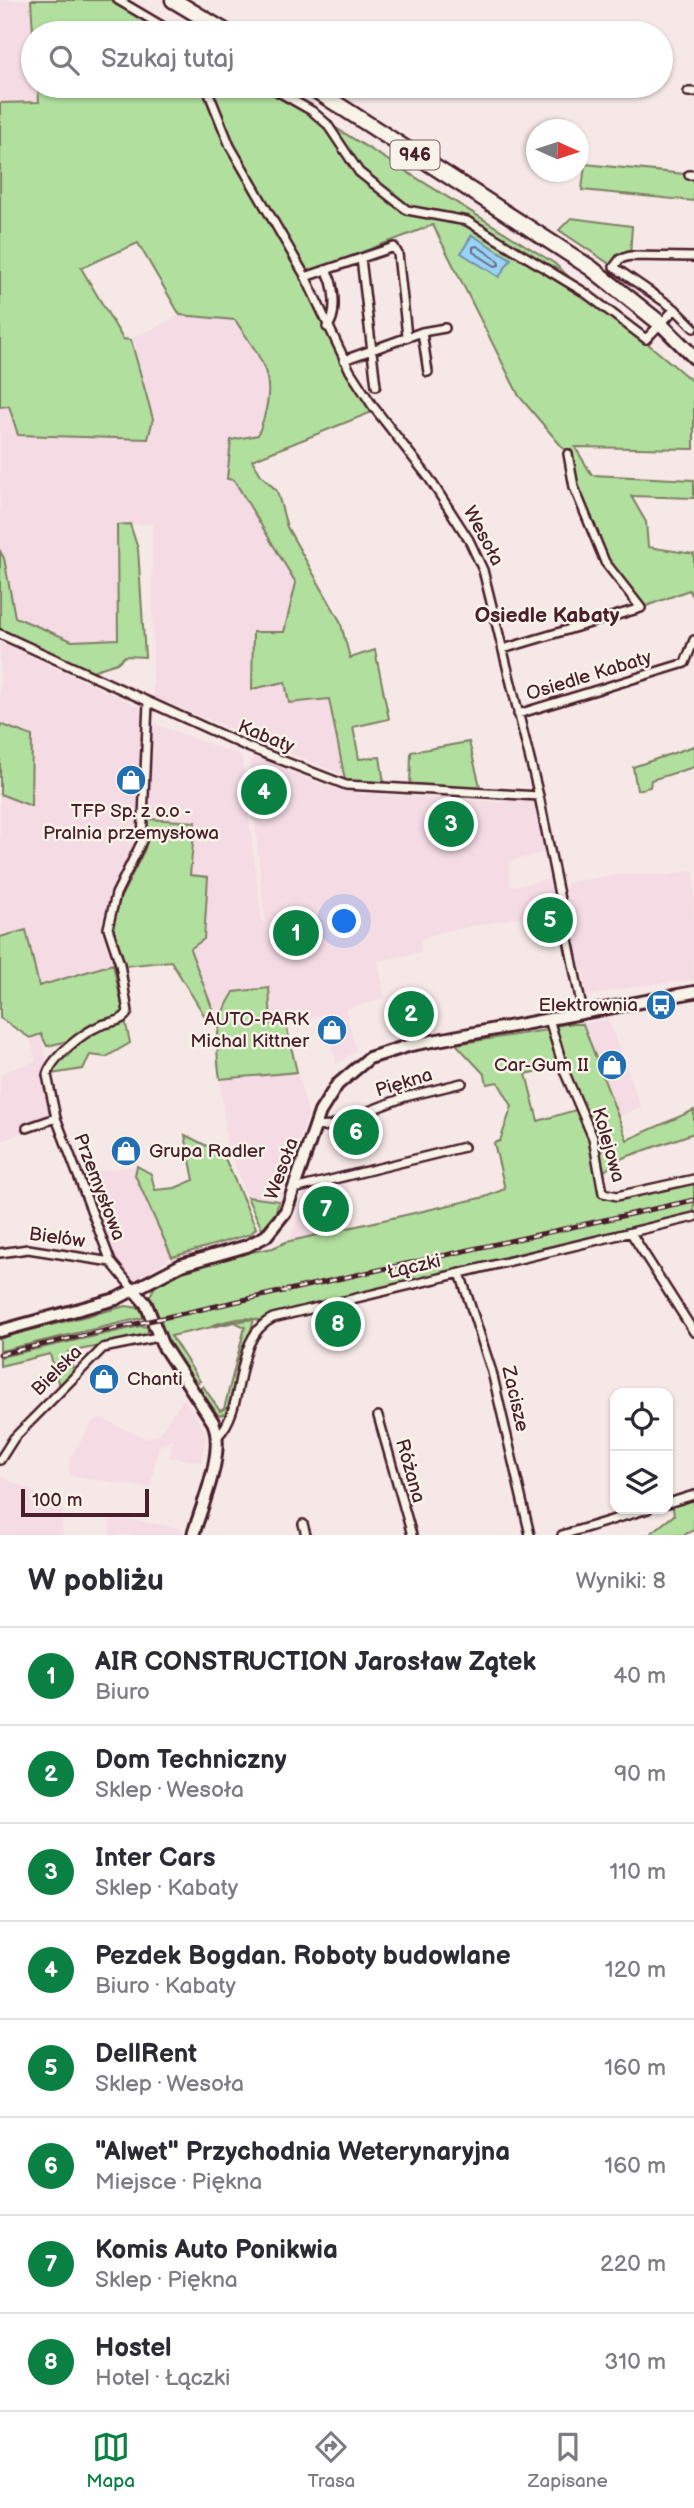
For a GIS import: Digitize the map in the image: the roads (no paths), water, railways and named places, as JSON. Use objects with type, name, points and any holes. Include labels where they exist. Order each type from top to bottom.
[{"type":"highway","points":[[173,0],[209,21]]},
{"type":"highway","points":[[181,0],[194,11]]},
{"type":"highway","name":"946","points":[[328,98],[591,268],[661,324]]},
{"type":"main road","name":"946","points":[[661,324],[694,357]]},
{"type":"street","points":[[118,0],[154,21]]},
{"type":"street","name":"Wesoła","points":[[211,98],[230,146],[305,276],[344,360],[372,405],[418,461],[469,540],[484,570],[539,796],[583,1013]]},
{"type":"street","points":[[290,98],[313,111],[327,124],[359,172],[407,211],[467,220],[584,292],[646,339],[675,309]]},
{"type":"street","points":[[305,276],[390,247],[397,250],[407,337]]},
{"type":"street","points":[[694,257],[630,256],[620,259],[614,267],[675,309],[694,328]]},
{"type":"street","points":[[361,258],[376,386]]},
{"type":"street","points":[[325,270],[331,279],[333,306],[333,319],[327,327]]},
{"type":"street","points":[[344,360],[422,332],[445,328]]},
{"type":"street","points":[[422,332],[428,372]]},
{"type":"street","points":[[503,649],[641,608],[605,562],[574,487],[568,454]]},
{"type":"street","name":"Kabaty","points":[[0,634],[148,703],[346,785],[539,796]]},
{"type":"street","name":"Osiedle Kabaty","points":[[518,715],[685,663],[694,640]]},
{"type":"street","points":[[56,1118],[47,1083],[48,1070],[85,1035],[99,1026],[120,1020],[128,1012],[120,964],[108,928],[116,894],[142,841],[148,703]]},
{"type":"street","name":"Wesoła","points":[[0,1331],[93,1307],[134,1290],[181,1265],[247,1246],[266,1236],[279,1222],[294,1189],[326,1099],[337,1084],[360,1063],[377,1054],[694,992]]},
{"type":"street","name":"Kolejowa","points":[[549,1019],[565,1073],[593,1138],[603,1193],[625,1195],[694,1179]]},
{"type":"street","name":"Piękna","points":[[315,1127],[330,1126],[405,1097],[462,1083]]},
{"type":"street","name":"Przemysłowa","points":[[27,1128],[56,1118],[111,1262],[134,1290]]},
{"type":"street","points":[[294,1189],[464,1147]]},
{"type":"street","name":"Łączki","points":[[218,1437],[229,1418],[251,1342],[264,1322],[293,1311],[694,1217]]},
{"type":"street","points":[[631,1233],[693,1327]]},
{"type":"street","name":"Bielów","points":[[0,1253],[19,1248],[111,1262]]},
{"type":"street","name":"Zacisze","points":[[460,1273],[490,1362],[530,1535]]},
{"type":"street","points":[[134,1290],[146,1304],[158,1337],[213,1422],[218,1437],[217,1452],[193,1535]]},
{"type":"street","name":"Bielska","points":[[0,1461],[14,1438],[103,1348],[158,1337]]},
{"type":"street","name":"Różana","points":[[378,1416],[412,1535]]},
{"type":"street","points":[[673,1501],[694,1495]]},
{"type":"street","points":[[562,1535],[631,1514]]},
{"type":"street","points":[[303,1524],[306,1535]]},
{"type":"water","points":[[472,235],[511,259],[499,277],[461,253]]},
{"type":"railway","points":[[0,1354],[694,1200]]},
{"type":"place","name":"TFP Sp. z o.o - Pralnia przemysłowa","points":[[131,780]]},
{"type":"place","name":"Pezdek Bogdan. Roboty budowlane","points":[[264,792]]},
{"type":"place","name":"Inter Cars","points":[[451,824]]},
{"type":"place","name":"DellRent","points":[[550,920]]},
{"type":"place","name":"AIR CONSTRUCTION Jarosław Zątek","points":[[296,933]]},
{"type":"place","name":"Elektrownia","points":[[661,1005]]},
{"type":"place","name":"Dom Techniczny","points":[[411,1014]]},
{"type":"place","name":"AUTO-PARK Michal Kittner","points":[[332,1030]]},
{"type":"place","name":"Car-Gum II","points":[[612,1065]]},
{"type":"place","name":"\"Alwet\" Przychodnia Weterynaryjna","points":[[356,1132]]},
{"type":"place","name":"Grupa Radler","points":[[126,1151]]},
{"type":"place","name":"Komis Auto Ponikwia","points":[[326,1209]]},
{"type":"place","name":"Hostel","points":[[338,1324]]},
{"type":"place","name":"Chanti","points":[[104,1379]]},
{"type":"district","name":"Osiedle Kabaty","points":[[547,615]]}]
